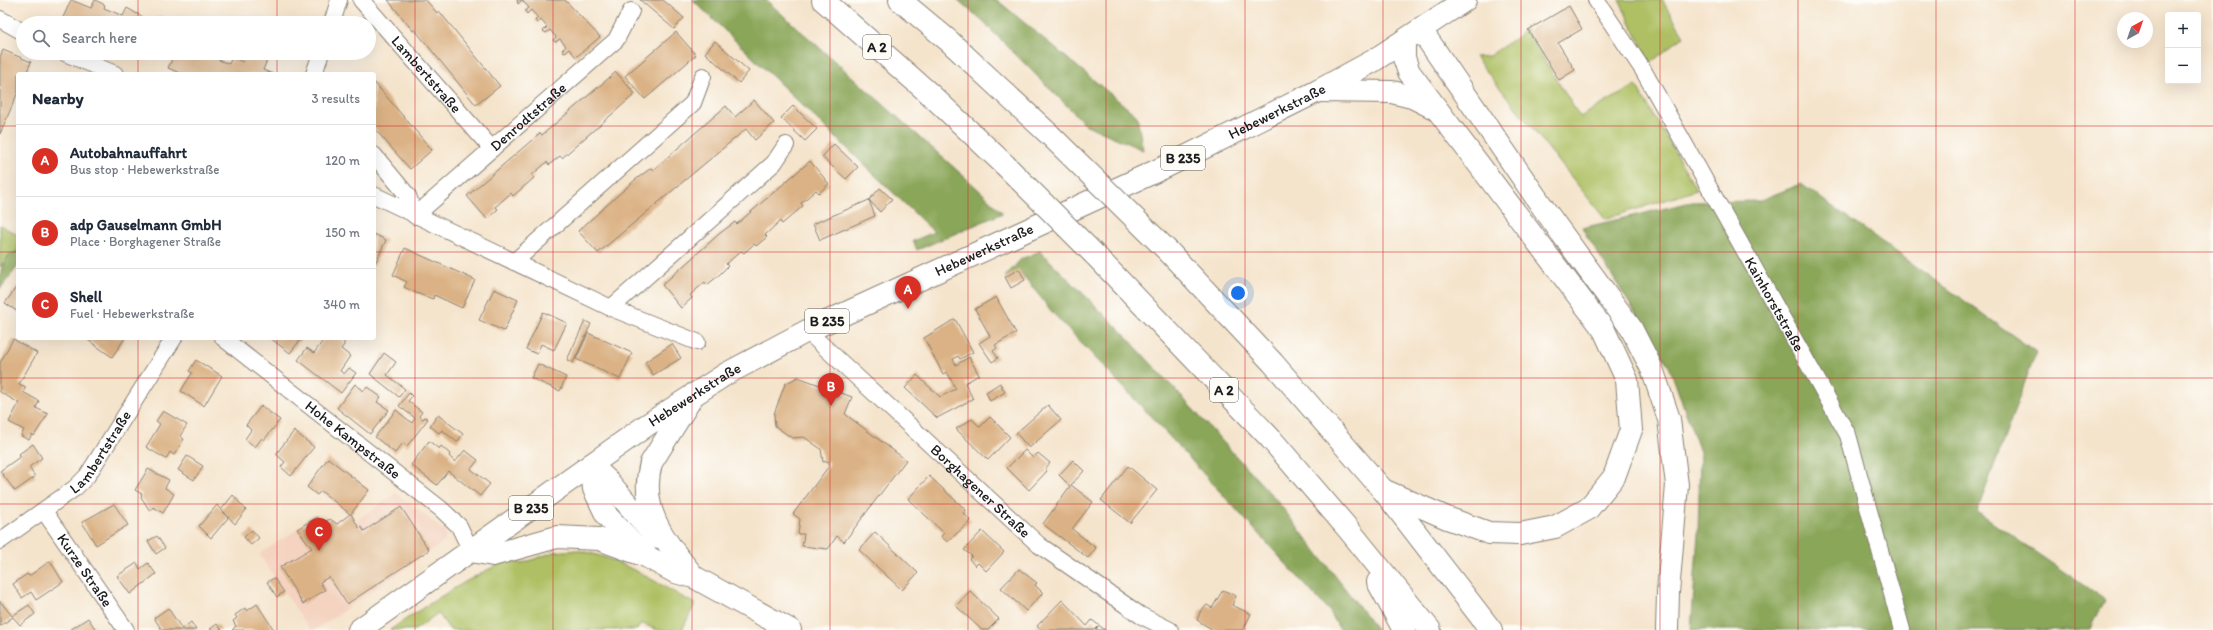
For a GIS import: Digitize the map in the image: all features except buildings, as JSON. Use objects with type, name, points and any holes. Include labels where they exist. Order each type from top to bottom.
[{"type":"main road","name":"A 2","points":[[823,0],[931,95],[1005,165],[1094,254],[1271,440],[1349,530],[1430,630]]},
{"type":"main road","points":[[900,0],[949,41],[1050,135],[1169,252],[1273,363],[1383,490],[1491,630]]},
{"type":"main road","name":"Hebewerkstraße","points":[[359,630],[591,465],[694,394],[726,374],[807,331],[1167,166],[1318,91],[1412,35],[1465,0]]},
{"type":"main road","points":[[1383,490],[1447,518],[1489,533],[1520,534],[1555,527],[1588,509],[1614,477],[1631,430],[1627,380],[1604,330],[1409,72],[1404,58],[1412,35]]},
{"type":"main road","points":[[1412,35],[1544,209],[1631,328],[1652,369],[1669,419],[1677,485],[1668,593],[1667,630]]},
{"type":"main road","points":[[1318,91],[1392,92],[1412,97],[1437,109]]},
{"type":"main road","points":[[694,394],[668,433],[651,463],[648,475],[647,494],[652,516],[680,560],[694,577]]},
{"type":"main road","points":[[591,465],[606,478],[650,532],[680,560]]},
{"type":"main road","points":[[591,465],[594,489],[607,516],[644,555]]},
{"type":"main road","points":[[1349,530],[1404,630]]},
{"type":"main road","points":[[471,551],[493,555],[558,537],[599,539],[644,555],[675,572],[694,577],[790,630]]},
{"type":"street","points":[[334,16],[340,0]]},
{"type":"street","name":"Lambertstraße","points":[[361,0],[375,16]]},
{"type":"street","name":"Kainhorststraße","points":[[1596,0],[1642,70],[1848,435],[1902,630]]},
{"type":"street","name":"Denrodtstraße","points":[[416,216],[616,40],[631,11]]},
{"type":"street","name":"Lambertstraße","points":[[376,17],[492,149]]},
{"type":"street","points":[[0,19],[16,28]]},
{"type":"street","points":[[82,60],[110,72]]},
{"type":"street","points":[[315,72],[319,60]]},
{"type":"street","points":[[514,262],[693,103],[703,76]]},
{"type":"street","points":[[611,308],[774,163],[786,145]]},
{"type":"street","points":[[376,157],[408,196],[416,216]]},
{"type":"street","points":[[376,196],[611,308],[697,342]]},
{"type":"street","name":"Borghagener Straße","points":[[807,331],[1039,545],[1140,615],[1170,630]]},
{"type":"street","name":"Lambertstraße","points":[[0,541],[75,488],[87,476],[173,340]]},
{"type":"street","name":"Hohe Kampstraße","points":[[226,340],[442,509],[459,526],[471,551]]},
{"type":"street","name":"Kurze Straße","points":[[44,511],[126,630]]},
{"type":"shaded area","points":[[396,493],[445,531],[446,536],[444,542],[315,630],[310,630],[259,554],[317,517],[324,522],[330,519],[344,529]]},
{"type":"green space","points":[[693,0],[766,0],[977,188],[1003,213],[917,250],[913,241],[934,232]]},
{"type":"green space","points":[[958,0],[997,0],[1137,116],[1143,150],[1086,125],[981,20]]},
{"type":"green space","points":[[1619,0],[1662,0],[1684,36],[1650,63]]},
{"type":"green space","points":[[1525,29],[1580,117],[1636,85],[1697,190],[1605,219],[1475,57],[1489,56],[1520,35]]},
{"type":"green space","points":[[1801,184],[2036,352],[1977,512],[2105,600],[2091,630],[1691,630],[1698,534],[1700,452],[1669,366],[1582,228],[1691,202],[1758,201]]},
{"type":"green space","points":[[0,225],[16,234],[16,252],[9,255],[0,267]]},
{"type":"green space","points":[[1040,251],[1124,334],[1278,502],[1377,630],[1340,630],[1330,612],[1158,424],[1052,312],[1019,270],[1005,277],[1021,259]]},
{"type":"green space","points":[[16,252],[16,269],[0,289],[2,266],[12,254]]},
{"type":"green space","points":[[576,550],[592,553],[623,565],[695,604],[682,630],[657,630],[641,623],[637,630],[450,630],[438,613],[415,630],[390,630],[466,581],[498,564],[515,557],[520,564],[554,552]]},
{"type":"place","name":"Autobahnauffahrt","points":[[908,309]]},
{"type":"place","name":"adp Gauselmann GmbH","points":[[831,406]]},
{"type":"place","name":"Shell","points":[[319,551]]}]
